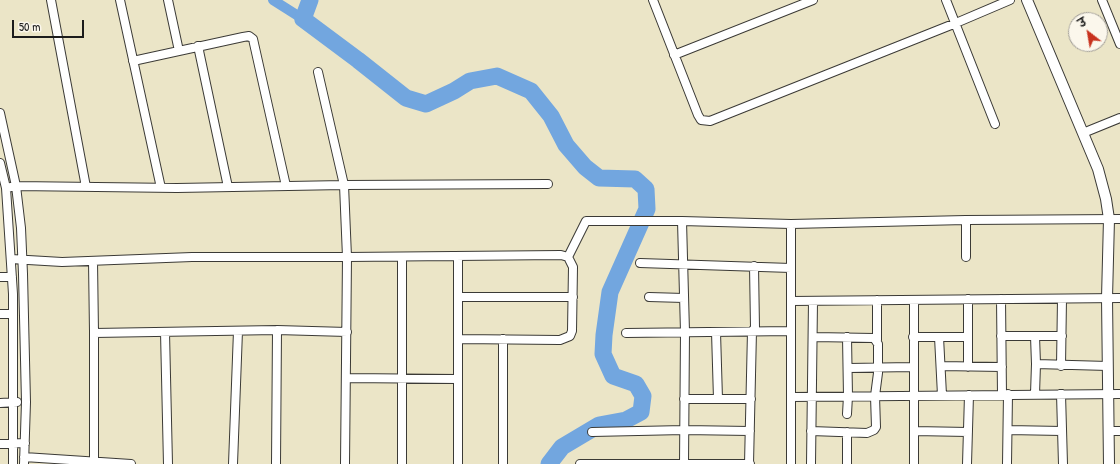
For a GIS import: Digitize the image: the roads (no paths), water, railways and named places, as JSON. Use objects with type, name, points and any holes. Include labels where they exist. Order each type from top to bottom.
[{"type":"street","points":[[51,0],[86,187]]},
{"type":"street","points":[[120,0],[162,188]]},
{"type":"street","points":[[168,0],[179,51]]},
{"type":"street","points":[[653,0],[698,115],[701,120],[710,121],[1010,0]]},
{"type":"street","points":[[674,55],[813,0]]},
{"type":"street","points":[[946,0],[995,124]]},
{"type":"street","points":[[1027,0],[1098,170],[1106,199],[1109,219],[1107,298],[1109,464]]},
{"type":"street","points":[[1102,0],[1119,39]]},
{"type":"street","points":[[133,61],[242,37],[249,36],[254,39],[286,186]]},
{"type":"street","points":[[198,46],[228,187]]},
{"type":"street","points":[[318,72],[344,185],[347,257],[345,464]]},
{"type":"street","points":[[0,113],[16,186],[23,260],[26,402],[24,461],[131,464]]},
{"type":"street","points":[[1083,133],[1120,118]]},
{"type":"street","points":[[0,163],[6,188],[12,277],[13,464]]},
{"type":"street","points":[[6,188],[16,186],[162,188],[548,184]]},
{"type":"street","points":[[568,257],[586,221],[682,221],[791,224],[966,220],[1120,219]]},
{"type":"street","points":[[966,220],[966,257]]},
{"type":"street","points":[[682,221],[685,332],[684,464]]},
{"type":"street","points":[[791,224],[791,464]]},
{"type":"street","points":[[0,238],[10,238]]},
{"type":"street","points":[[11,259],[62,262],[192,257],[561,255],[568,257],[573,266],[572,331],[570,336],[560,340],[458,339]]},
{"type":"street","points":[[458,256],[458,464]]},
{"type":"street","points":[[402,257],[402,464]]},
{"type":"street","points":[[93,261],[94,462]]},
{"type":"street","points":[[640,263],[791,268]]},
{"type":"street","points":[[580,464],[750,464],[752,331],[755,328],[754,266]]},
{"type":"street","points":[[0,277],[12,277]]},
{"type":"street","points":[[458,297],[573,297]]},
{"type":"street","points":[[648,297],[684,298]]},
{"type":"street","points":[[791,301],[1120,298]]},
{"type":"street","points":[[968,299],[968,367]]},
{"type":"street","points":[[1001,299],[1002,367],[1008,430],[1007,464]]},
{"type":"street","points":[[1061,366],[1062,299]]},
{"type":"street","points":[[811,431],[867,433],[874,430],[876,427],[875,396],[878,367],[878,300]]},
{"type":"street","points":[[914,300],[914,464]]},
{"type":"street","points":[[811,464],[813,301]]},
{"type":"street","points":[[0,314],[13,314]]},
{"type":"street","points":[[94,332],[277,330],[347,332]]},
{"type":"street","points":[[276,464],[277,330]]},
{"type":"street","points":[[233,464],[238,331]]},
{"type":"street","points":[[626,333],[791,331]]},
{"type":"street","points":[[165,332],[168,464]]},
{"type":"street","points":[[716,332],[718,399]]},
{"type":"street","points":[[1001,336],[1062,336]]},
{"type":"street","points":[[1035,336],[1035,394]]},
{"type":"street","points":[[847,414],[848,337]]},
{"type":"street","points":[[813,338],[870,337],[877,340]]},
{"type":"street","points":[[914,337],[968,337]]},
{"type":"street","points":[[939,337],[942,395]]},
{"type":"street","points":[[503,339],[503,464]]},
{"type":"street","points":[[1036,364],[1061,366],[1108,366]]},
{"type":"street","points":[[941,366],[1002,367]]},
{"type":"street","points":[[848,368],[914,367]]},
{"type":"street","points":[[346,378],[458,379]]},
{"type":"street","points":[[1061,394],[1063,464]]},
{"type":"street","points":[[791,397],[1120,394]]},
{"type":"street","points":[[967,464],[969,395]]},
{"type":"street","points":[[684,399],[751,399]]},
{"type":"street","points":[[0,403],[26,402]]},
{"type":"street","points":[[592,432],[684,430],[750,431]]},
{"type":"street","points":[[1008,430],[1062,431]]},
{"type":"street","points":[[1108,431],[1120,430]]},
{"type":"street","points":[[914,431],[968,432]]},
{"type":"street","points":[[847,464],[848,432]]},
{"type":"street","points":[[0,444],[25,443]]},
{"type":"waterway","points":[[273,0],[303,19]]},
{"type":"waterway","points":[[310,0],[303,19],[406,98],[426,104],[454,91],[470,81],[497,76],[531,91],[551,116],[566,145],[585,167],[599,178],[635,179],[646,189],[647,209],[610,292],[603,354],[613,376],[636,384],[643,396],[641,412],[626,420],[599,425],[562,447],[549,464]]}]
